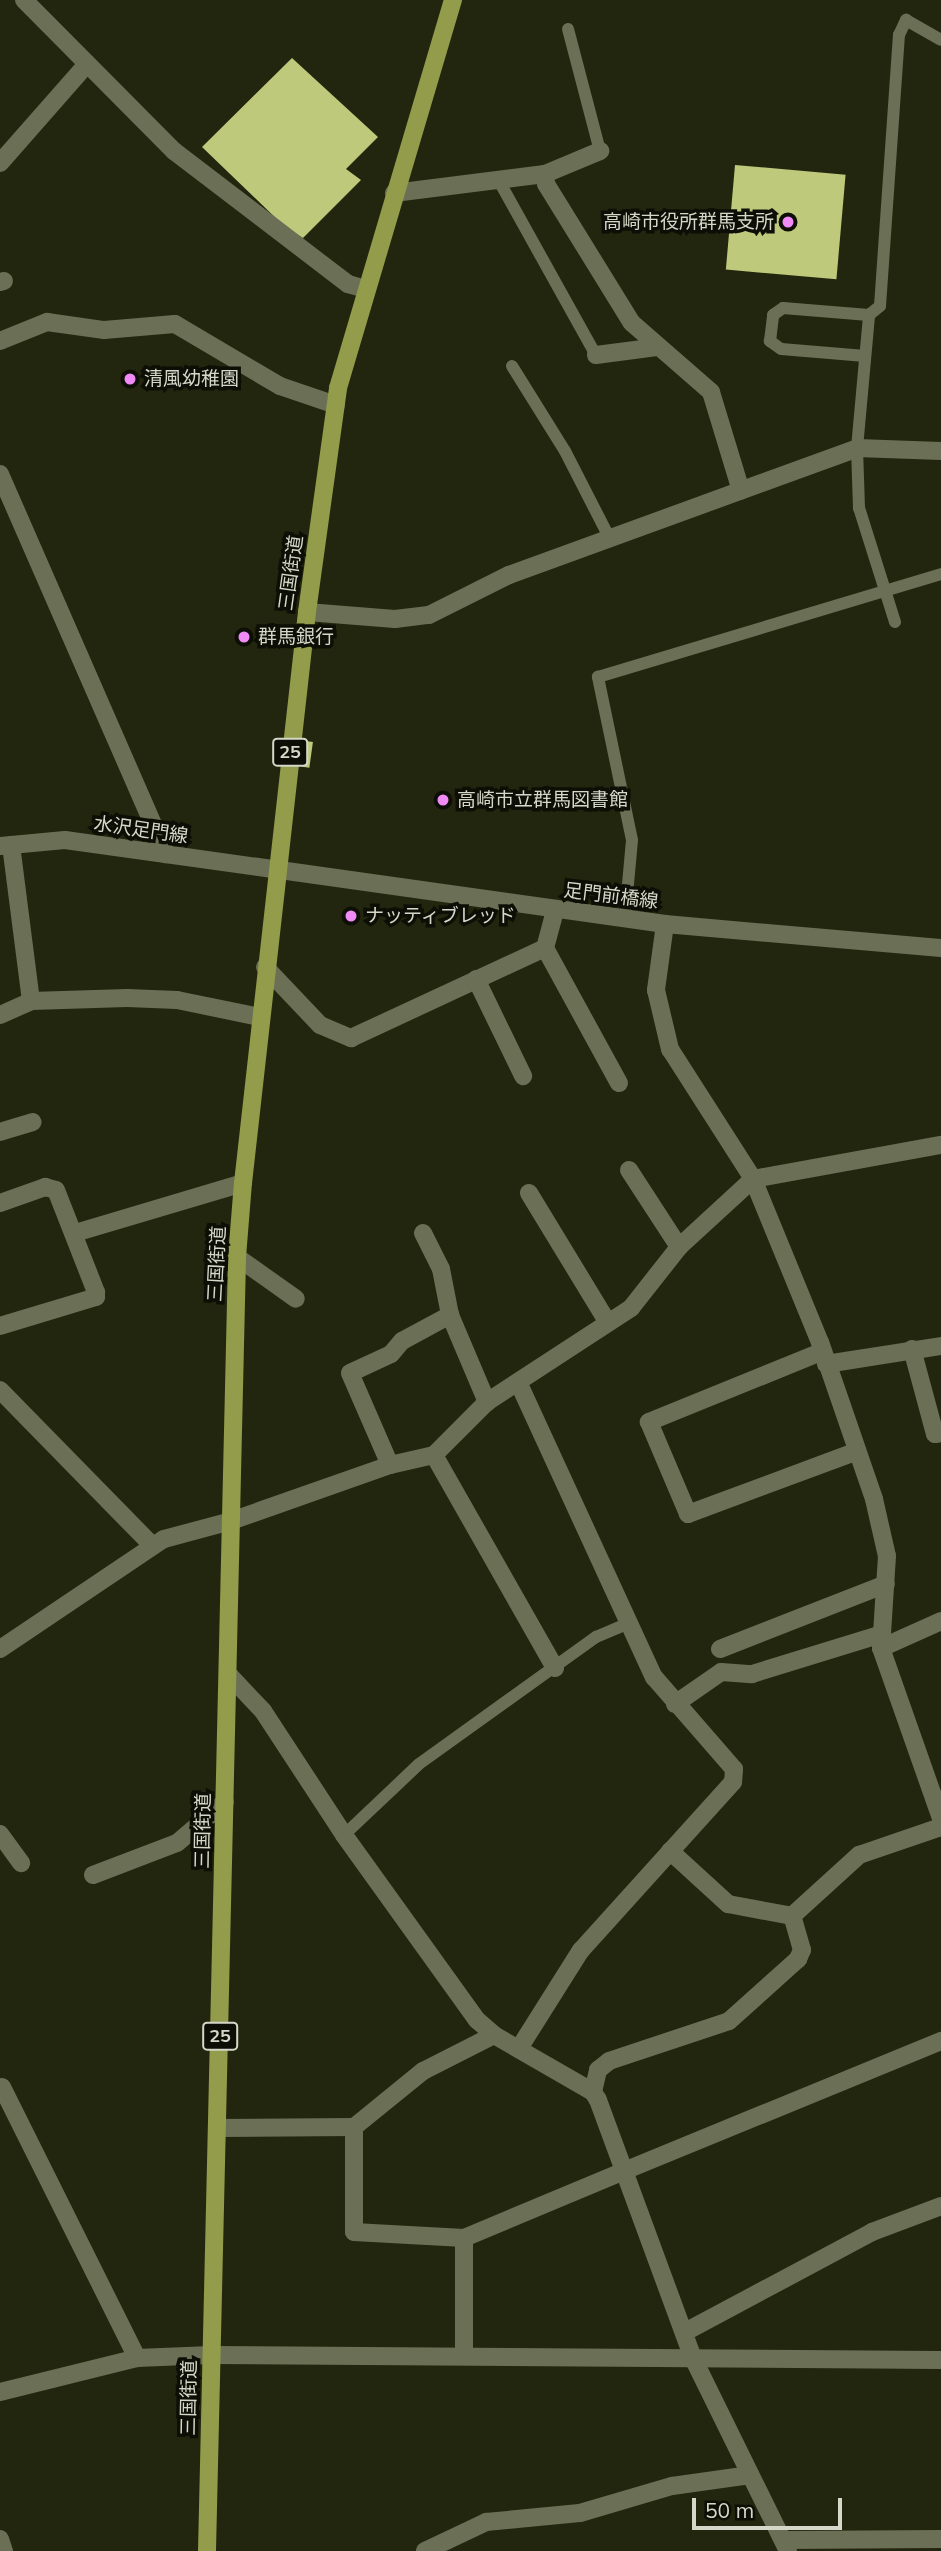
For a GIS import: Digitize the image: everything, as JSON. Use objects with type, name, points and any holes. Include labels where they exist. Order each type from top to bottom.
[{"type":"main road","name":"三国街道","points":[[207,2551],[237,1257],[243,1183],[276,873],[335,405],[365,289],[453,0]]},
{"type":"street","points":[[24,0],[174,151],[348,284],[365,289]]},
{"type":"street","points":[[0,163],[87,64]]},
{"type":"street","points":[[394,193],[545,174],[600,151]]},
{"type":"street","points":[[545,174],[546,184],[632,323],[711,392],[741,491]]},
{"type":"street","points":[[0,341],[47,322],[104,330],[175,324],[280,386],[335,405]]},
{"type":"street","points":[[596,355],[658,347]]},
{"type":"street","points":[[307,612],[395,619],[429,615],[509,575],[857,448],[941,451]]},
{"type":"street","points":[[0,474],[166,854]]},
{"type":"street","name":"水沢足門線","points":[[5,846],[65,840],[276,873]]},
{"type":"street","points":[[5,846],[31,1001]]},
{"type":"street","name":"足門前橋線","points":[[276,873],[664,924],[941,948]]},
{"type":"street","points":[[555,910],[545,947],[619,1083]]},
{"type":"street","points":[[664,924],[656,990],[670,1049],[754,1178],[874,1499],[885,1545],[886,1584],[881,1641],[941,1818]]},
{"type":"street","points":[[265,967],[320,1026],[351,1038],[545,947]]},
{"type":"street","points":[[476,979],[523,1076]]},
{"type":"street","points":[[0,1015],[31,1001],[177,1000],[260,1017]]},
{"type":"street","points":[[0,1132],[32,1122]]},
{"type":"street","points":[[0,1649],[151,1544],[231,1521],[390,1465],[434,1455],[487,1402],[519,1384],[631,1308],[679,1247],[754,1178],[941,1145]]},
{"type":"street","points":[[629,1170],[679,1247]]},
{"type":"street","points":[[75,1233],[243,1183]]},
{"type":"street","points":[[0,1203],[45,1187],[56,1190],[75,1233],[96,1297],[0,1326]]},
{"type":"street","points":[[529,1194],[608,1323]]},
{"type":"street","points":[[423,1233],[442,1269],[450,1315],[487,1402]]},
{"type":"street","points":[[237,1257],[253,1264],[296,1299]]},
{"type":"street","points":[[390,1465],[350,1373],[391,1354],[401,1341],[450,1315]]},
{"type":"street","points":[[855,1452],[688,1514],[649,1422],[823,1358],[941,1346]]},
{"type":"street","points":[[912,1349],[935,1434],[941,1433]]},
{"type":"street","points":[[519,1384],[626,1623],[654,1677],[734,1769],[733,1782],[581,1950],[520,2047]]},
{"type":"street","points":[[0,1390],[151,1544]]},
{"type":"street","points":[[434,1455],[494,1568],[555,1668]]},
{"type":"street","points":[[720,1649],[886,1584]]},
{"type":"street","points":[[675,1704],[721,1672],[752,1674],[881,1641],[941,1621]]},
{"type":"street","points":[[228,1674],[264,1711],[344,1835],[477,2020],[494,2035],[520,2047],[593,2092]]},
{"type":"street","points":[[93,1875],[177,1843],[225,1802]]},
{"type":"street","points":[[792,1916],[859,1856],[941,1827]]},
{"type":"street","points":[[0,1834],[20,1863]]},
{"type":"street","points":[[670,1851],[727,1904],[792,1916]]},
{"type":"street","points":[[792,1916],[802,1950],[799,1959],[729,2021],[609,2061],[598,2070],[593,2092],[693,2358],[785,2545],[941,2539]]},
{"type":"street","points":[[218,2128],[354,2127],[423,2071],[494,2035]]},
{"type":"street","points":[[354,2127],[354,2232],[464,2238],[941,2041]]},
{"type":"street","points":[[2,2087],[137,2358]]},
{"type":"street","points":[[685,2332],[872,2232],[941,2206]]},
{"type":"street","points":[[464,2238],[464,2356]]},
{"type":"street","points":[[0,2392],[137,2358],[211,2355],[941,2360]]},
{"type":"street","points":[[425,2551],[450,2544],[486,2522],[580,2513],[672,2486],[750,2475]]},
{"type":"street","points":[[0,2539],[4,2551]]},
{"type":"lane","points":[[865,356],[781,349],[770,341],[773,315],[783,308],[869,315],[880,306],[899,35],[906,20],[941,40]]},
{"type":"lane","points":[[568,29],[600,151]]},
{"type":"lane","points":[[499,181],[596,355]]},
{"type":"lane","points":[[869,315],[857,448],[859,508],[895,622]]},
{"type":"lane","points":[[512,366],[565,451],[609,537]]},
{"type":"lane","points":[[625,918],[632,840],[598,677],[941,574]]},
{"type":"lane","points":[[344,1835],[419,1764],[596,1637],[626,1623]]},
{"type":"building","points":[[292,58],[378,137],[346,169],[361,180],[303,238],[285,227],[202,147]]},
{"type":"building","name":"高崎市役所群馬支所","points":[[735,165],[846,175],[836,279],[726,270]]},
{"type":"building","points":[[306,741],[313,742],[309,768],[302,767]]},
{"type":"place","name":"高崎市役所群馬支所","points":[[788,222]]},
{"type":"place","name":"清風幼稚園","points":[[130,379]]},
{"type":"place","name":"群馬銀行","points":[[244,637]]},
{"type":"place","name":"高崎市立群馬図書館","points":[[443,800]]},
{"type":"place","name":"ナッティブレッド","points":[[351,916]]}]
